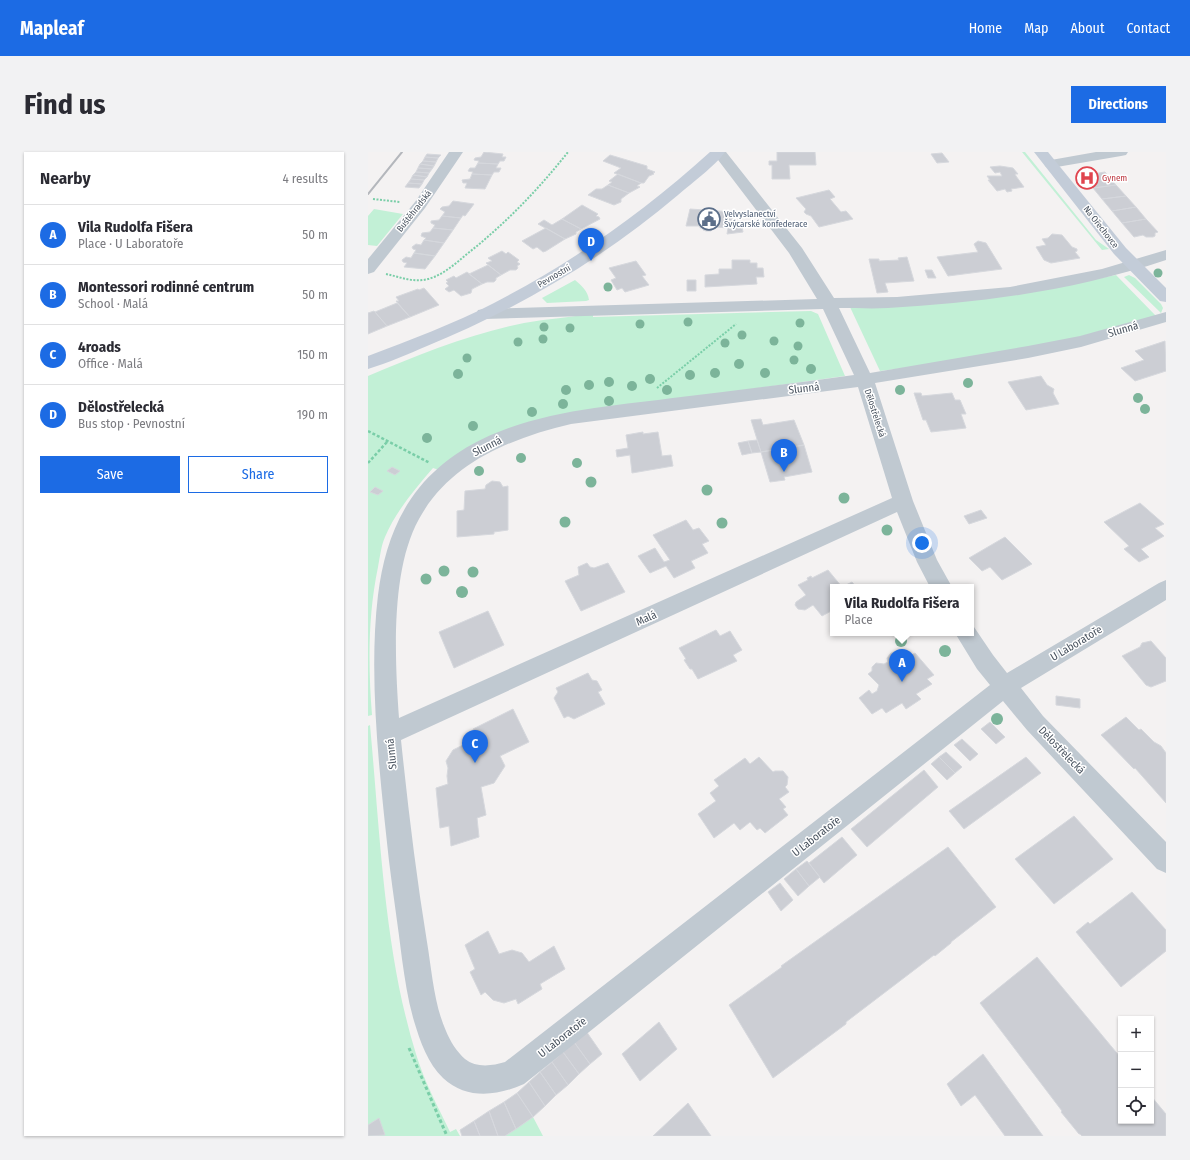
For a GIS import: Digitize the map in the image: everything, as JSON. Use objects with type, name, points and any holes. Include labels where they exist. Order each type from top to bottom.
[{"type":"street","name":"Buštěhradská","points":[[368,269],[420,205],[456,152]]},
{"type":"street","name":"Dělostřelecká","points":[[718,152],[796,251],[829,304],[865,380],[903,501],[927,562],[939,584]]},
{"type":"street","name":"Pevnostní","points":[[368,363],[452,329],[484,314],[530,290],[605,245],[663,202],[718,152]]},
{"type":"street","name":"Na Ořechovce","points":[[1041,152],[1120,251],[1166,297]]},
{"type":"street","points":[[1052,164],[1121,152]]},
{"type":"street","points":[[484,314],[863,304],[942,300],[1004,293],[1084,278],[1135,266],[1166,255]]},
{"type":"street","name":"Slunná","points":[[472,1079],[458,1072],[447,1061],[439,1047],[430,1025],[422,994],[405,892],[389,734],[385,648],[390,584],[397,549],[404,529],[412,513],[424,496],[446,471],[481,448],[520,430],[538,425],[571,418],[865,380],[880,376],[973,362],[1066,344],[1166,317]]},
{"type":"street","name":"Malá","points":[[389,734],[903,501]]},
{"type":"street","name":"U Laboratoře","points":[[472,1079],[486,1081],[500,1080],[514,1074],[1005,686],[1166,589]]},
{"type":"street","name":"Dělostřelecká","points":[[968,636],[986,662],[1035,723],[1166,860]]},
{"type":"path","points":[[382,274],[419,280],[435,278],[484,241],[519,208],[545,182],[568,152]]},
{"type":"path","points":[[373,199],[403,203]]},
{"type":"path","points":[[652,391],[739,322]]},
{"type":"path","points":[[368,431],[446,471]]},
{"type":"path","points":[[368,463],[387,442]]},
{"type":"green space","points":[[1022,152],[1025,152],[1096,240],[1109,249],[1102,250]]},
{"type":"green space","points":[[374,209],[403,214],[377,246],[368,245],[368,216]]},
{"type":"green space","points":[[1116,275],[1156,316],[1053,344],[880,371],[850,307],[1086,281]]},
{"type":"green space","points":[[1129,275],[1135,278],[1161,304],[1163,308],[1161,313],[1124,277]]},
{"type":"green space","points":[[575,280],[586,291],[589,300],[547,303],[542,298]]},
{"type":"green space","points":[[811,311],[818,314],[845,376],[550,417],[439,470],[433,468],[400,509],[389,527],[382,544],[372,603],[370,678],[372,715],[368,716],[368,376],[464,339],[524,323],[593,314],[593,317]]},
{"type":"green space","points":[[370,725],[390,933],[405,1015],[419,1064],[432,1094],[450,1132],[456,1129],[460,1136],[368,1136],[368,726]]},
{"type":"green space","points":[[533,1117],[543,1136],[505,1136]]},
{"type":"building","points":[[484,152],[503,154],[502,157],[506,157],[504,161],[500,161],[498,164],[478,163],[479,161],[474,160],[475,158],[481,157]]},
{"type":"building","points":[[777,152],[815,152],[816,165],[789,165],[790,179],[772,179],[772,165],[769,165],[769,161],[777,161]]},
{"type":"building","points":[[942,153],[949,162],[937,163],[931,154]]},
{"type":"building","points":[[427,154],[441,155],[438,158],[425,157]]},
{"type":"building","points":[[610,155],[647,166],[647,169],[655,172],[649,176],[644,183],[614,173],[621,168],[603,161]]},
{"type":"building","points":[[425,157],[438,158],[436,162],[423,161]]},
{"type":"building","points":[[423,161],[436,162],[434,166],[420,164]]},
{"type":"building","points":[[478,163],[498,164],[496,168],[501,168],[499,172],[494,172],[492,175],[472,174],[473,172],[468,171],[470,168],[475,168]]},
{"type":"building","points":[[420,164],[434,166],[432,169],[418,168]]},
{"type":"building","points":[[1000,166],[1013,168],[1018,174],[1015,174],[1016,176],[1024,187],[1011,189],[1012,191],[1007,192],[1005,189],[997,191],[988,180],[990,180],[987,176],[1002,176],[1000,172],[995,173],[990,167]]},
{"type":"building","points":[[418,168],[432,169],[429,173],[416,172]]},
{"type":"building","points":[[416,172],[429,173],[427,177],[413,175]]},
{"type":"building","points":[[1105,172],[1116,185],[1093,188],[1082,176],[1086,175],[1087,173],[1093,174]]},
{"type":"building","points":[[472,174],[492,175],[485,189],[465,188],[467,183],[463,183],[462,180],[470,179]]},
{"type":"building","points":[[618,174],[641,183],[637,186],[640,187],[629,193],[608,185],[612,182],[609,181]]},
{"type":"building","points":[[413,175],[427,177],[424,180],[411,179]]},
{"type":"building","points":[[411,179],[424,180],[422,184],[408,183]]},
{"type":"building","points":[[408,183],[422,184],[419,188],[405,187]]},
{"type":"building","points":[[608,185],[629,193],[621,199],[621,202],[614,205],[588,195],[596,189],[602,189]]},
{"type":"building","points":[[1116,185],[1126,196],[1102,199],[1093,188]]},
{"type":"building","points":[[829,190],[835,197],[830,199],[841,212],[846,211],[853,219],[819,227],[811,216],[804,212],[806,209],[796,198]]},
{"type":"building","points":[[1126,196],[1136,207],[1112,211],[1102,199]]},
{"type":"building","points":[[453,201],[474,204],[465,216],[463,215],[461,218],[442,216],[445,212],[440,209],[442,207],[449,206]]},
{"type":"building","points":[[582,205],[598,214],[596,216],[600,219],[581,229],[562,219]]},
{"type":"building","points":[[1136,207],[1146,219],[1122,223],[1112,211]]},
{"type":"building","name":"Velvyslanectví Švýcarské konfederace","points":[[690,209],[733,212],[730,228],[742,227],[743,232],[727,234],[728,228],[716,227],[712,228],[711,231],[706,231],[703,230],[703,228],[700,228],[700,226],[686,226]]},
{"type":"building","points":[[442,216],[461,218],[453,230],[433,228],[435,225],[431,223],[431,221],[439,220]]},
{"type":"building","points":[[562,219],[581,229],[576,232],[576,234],[565,239],[538,224],[544,220],[552,225]]},
{"type":"building","points":[[1146,219],[1158,232],[1155,233],[1155,236],[1153,237],[1146,237],[1143,235],[1134,237],[1122,223]]},
{"type":"building","points":[[433,228],[453,230],[444,243],[424,240],[426,238],[421,236],[422,233],[430,232]]},
{"type":"building","points":[[546,228],[565,239],[543,252],[537,247],[533,249],[522,241]]},
{"type":"building","points":[[1052,234],[1062,235],[1072,247],[1077,249],[1075,252],[1080,258],[1051,263],[1044,260],[1036,247],[1046,245],[1042,239],[1048,238]]},
{"type":"building","points":[[424,240],[444,243],[435,256],[414,253],[416,250],[412,247],[416,244],[421,245]]},
{"type":"building","points":[[978,241],[986,243],[1002,269],[948,276],[937,257],[978,252],[974,244]]},
{"type":"building","points":[[502,251],[506,254],[508,252],[519,260],[517,262],[520,264],[517,266],[518,268],[516,270],[510,270],[501,275],[486,263],[492,261],[488,258]]},
{"type":"building","points":[[414,253],[435,256],[425,269],[404,267],[407,263],[403,262],[402,260],[406,257],[411,258]]},
{"type":"building","points":[[907,257],[914,281],[885,283],[888,292],[877,293],[869,259],[879,259],[879,261],[899,260],[898,258]]},
{"type":"building","points":[[732,260],[750,260],[750,263],[757,263],[757,268],[763,268],[764,277],[756,277],[757,284],[705,287],[705,275],[719,274],[719,269],[732,269]]},
{"type":"building","points":[[636,261],[646,275],[642,276],[649,285],[625,292],[622,288],[617,290],[611,280],[616,278],[609,268]]},
{"type":"building","points":[[488,265],[501,275],[496,278],[494,282],[482,284],[469,274]]},
{"type":"building","points":[[925,270],[932,270],[936,278],[928,278]]},
{"type":"building","points":[[467,272],[482,284],[472,289],[471,293],[461,296],[454,290],[449,292],[445,289],[449,286],[446,283],[448,282],[446,280],[454,276],[456,278]]},
{"type":"building","points":[[687,280],[696,280],[696,291],[687,291]]},
{"type":"building","points":[[424,288],[439,305],[410,317],[396,301],[399,301],[396,297]]},
{"type":"building","points":[[397,303],[410,317],[387,326],[375,312]]},
{"type":"building","points":[[374,311],[387,326],[368,334],[368,313]]},
{"type":"building","points":[[1165,341],[1166,371],[1135,381],[1121,368],[1144,360],[1135,351]]},
{"type":"building","points":[[1041,376],[1047,385],[1054,389],[1053,393],[1059,404],[1026,410],[1008,382]]},
{"type":"building","points":[[914,393],[921,393],[922,396],[952,393],[955,400],[960,400],[966,414],[961,414],[966,428],[931,432],[926,420],[923,420]]},
{"type":"building","points":[[761,419],[763,425],[794,420],[804,445],[761,452],[751,420]]},
{"type":"building","points":[[643,432],[643,434],[658,432],[662,456],[671,455],[673,466],[632,473],[630,455],[617,457],[616,450],[628,448],[626,435]]},
{"type":"building","points":[[757,440],[761,452],[752,453],[748,441]]},
{"type":"building","points":[[748,441],[752,453],[742,455],[738,443]]},
{"type":"building","points":[[804,445],[812,472],[784,477],[785,480],[770,482],[761,452]]},
{"type":"building","points":[[392,467],[400,471],[395,475],[387,471]]},
{"type":"building","points":[[492,481],[500,482],[503,487],[508,486],[508,530],[494,532],[494,534],[457,537],[457,511],[464,510],[465,491],[485,489],[486,485]]},
{"type":"building","points":[[375,487],[383,491],[378,495],[370,492]]},
{"type":"building","points":[[1140,503],[1164,524],[1155,528],[1164,536],[1141,549],[1149,557],[1139,562],[1124,549],[1129,546],[1104,522]]},
{"type":"building","points":[[981,510],[987,518],[969,524],[964,516]]},
{"type":"building","points":[[686,520],[693,530],[699,528],[709,541],[702,544],[708,553],[691,561],[695,568],[674,578],[666,566],[650,573],[638,556],[655,548],[664,562],[670,560],[653,535]]},
{"type":"building","points":[[1005,537],[1032,564],[1002,580],[990,567],[982,571],[969,558]]},
{"type":"building","points":[[587,563],[590,567],[594,568],[608,563],[625,592],[581,611],[565,581],[579,575],[578,567]]},
{"type":"building","points":[[828,570],[840,584],[830,584],[830,612],[822,616],[813,605],[805,610],[798,609],[795,605],[796,602],[806,595],[798,585],[808,580],[807,578],[811,576],[812,578]]},
{"type":"building","points":[[488,611],[504,645],[454,668],[439,632]]},
{"type":"building","points":[[716,630],[720,636],[730,631],[742,650],[733,655],[737,661],[698,679],[684,660],[686,659],[679,648]]},
{"type":"building","points":[[1151,641],[1166,658],[1166,681],[1151,687],[1146,685],[1122,656],[1140,647],[1142,643]]},
{"type":"building","points":[[904,652],[908,657],[915,653],[934,675],[927,679],[932,684],[916,694],[921,699],[906,709],[902,703],[886,713],[882,708],[872,714],[859,698],[869,690],[872,694],[877,691],[879,685],[868,674],[872,671],[872,667],[876,663],[884,664],[888,662],[887,658],[891,653],[900,655]]},
{"type":"building","points":[[588,673],[592,680],[597,681],[602,690],[598,692],[605,704],[574,719],[568,716],[564,718],[554,698],[558,692],[556,688]]},
{"type":"building","points":[[1056,696],[1080,699],[1080,708],[1056,705]]},
{"type":"building","points":[[513,709],[529,742],[500,756],[505,766],[494,783],[481,787],[486,815],[477,818],[479,837],[451,846],[449,826],[440,828],[436,788],[448,784],[448,768],[446,761],[453,750],[477,738],[473,729]]},
{"type":"building","points":[[1126,717],[1139,730],[1141,729],[1154,742],[1161,746],[1166,753],[1166,803],[1135,768],[1134,769],[1101,735]]},
{"type":"building","points":[[990,722],[1005,737],[996,744],[981,729]]},
{"type":"building","points":[[962,739],[978,754],[970,761],[954,745]]},
{"type":"building","points":[[946,752],[962,767],[955,773],[939,757]]},
{"type":"building","points":[[759,757],[773,772],[783,771],[788,777],[787,785],[785,787],[789,792],[779,799],[786,807],[783,809],[788,815],[765,833],[760,828],[757,830],[750,822],[740,830],[734,823],[714,838],[698,814],[716,801],[710,793],[719,786],[714,780],[745,758],[750,764]]},
{"type":"building","points":[[939,757],[955,773],[947,780],[931,764]]},
{"type":"building","points":[[1026,757],[1041,773],[964,829],[949,811]]},
{"type":"building","points":[[924,770],[938,787],[867,847],[851,829]]},
{"type":"building","points":[[1074,816],[1113,859],[1054,904],[1015,859]]},
{"type":"building","points":[[842,837],[857,855],[824,883],[809,863]]},
{"type":"building","points":[[948,847],[996,907],[935,956],[934,955],[846,1022],[846,1024],[773,1078],[729,1005],[782,967],[781,966]]},
{"type":"building","points":[[807,861],[820,877],[809,886],[796,869]]},
{"type":"building","points":[[796,869],[809,886],[798,896],[784,879]]},
{"type":"building","points":[[780,883],[793,900],[781,911],[768,892]]},
{"type":"building","points":[[1132,892],[1166,930],[1166,951],[1121,987],[1076,932],[1088,922],[1090,924]]},
{"type":"building","points":[[488,931],[499,954],[512,950],[522,953],[529,962],[554,946],[565,969],[540,984],[542,989],[518,1004],[516,999],[504,1003],[493,1000],[485,992],[481,995],[470,972],[475,969],[465,945]]},
{"type":"building","points":[[1037,957],[1118,1054],[1118,1124],[1154,1124],[1154,1100],[1166,1114],[1166,1136],[1082,1136],[1079,1134],[980,1003]]},
{"type":"building","points":[[659,1022],[677,1049],[640,1081],[622,1054]]},
{"type":"building","points":[[586,1031],[602,1054],[590,1064],[574,1042]]},
{"type":"building","points":[[574,1042],[590,1064],[579,1074],[563,1052]]},
{"type":"building","points":[[563,1052],[579,1074],[568,1085],[552,1062]]},
{"type":"building","points":[[983,1054],[1043,1136],[1005,1136],[975,1095],[961,1106],[947,1084]]},
{"type":"building","points":[[552,1062],[568,1085],[556,1095],[540,1072]]},
{"type":"building","points":[[540,1072],[556,1095],[545,1106],[529,1082]]},
{"type":"building","points":[[529,1082],[545,1106],[533,1117],[517,1093]]},
{"type":"building","points":[[517,1093],[533,1117],[516,1129],[504,1102]]},
{"type":"building","points":[[504,1102],[516,1129],[505,1136],[498,1136],[489,1111]]},
{"type":"building","points":[[688,1103],[711,1136],[653,1136]]},
{"type":"building","points":[[489,1111],[498,1136],[480,1136],[474,1121]]},
{"type":"building","points":[[379,1118],[385,1135],[368,1136],[368,1125]]},
{"type":"building","points":[[474,1121],[480,1136],[462,1136],[460,1130]]},
{"type":"railway","points":[[368,194],[402,152]]},
{"type":"place","name":"Gynem","points":[[1087,178]]},
{"type":"place","name":"Velvyslanectví Švýcarské konfederace","points":[[709,219]]},
{"type":"place","name":"Dělostřelecká","points":[[591,261]]},
{"type":"place","name":"Montessori rodinné centrum","points":[[784,472]]},
{"type":"place","name":"Vila Rudolfa Fišera","points":[[902,682]]},
{"type":"place","name":"4roads","points":[[475,763]]}]
